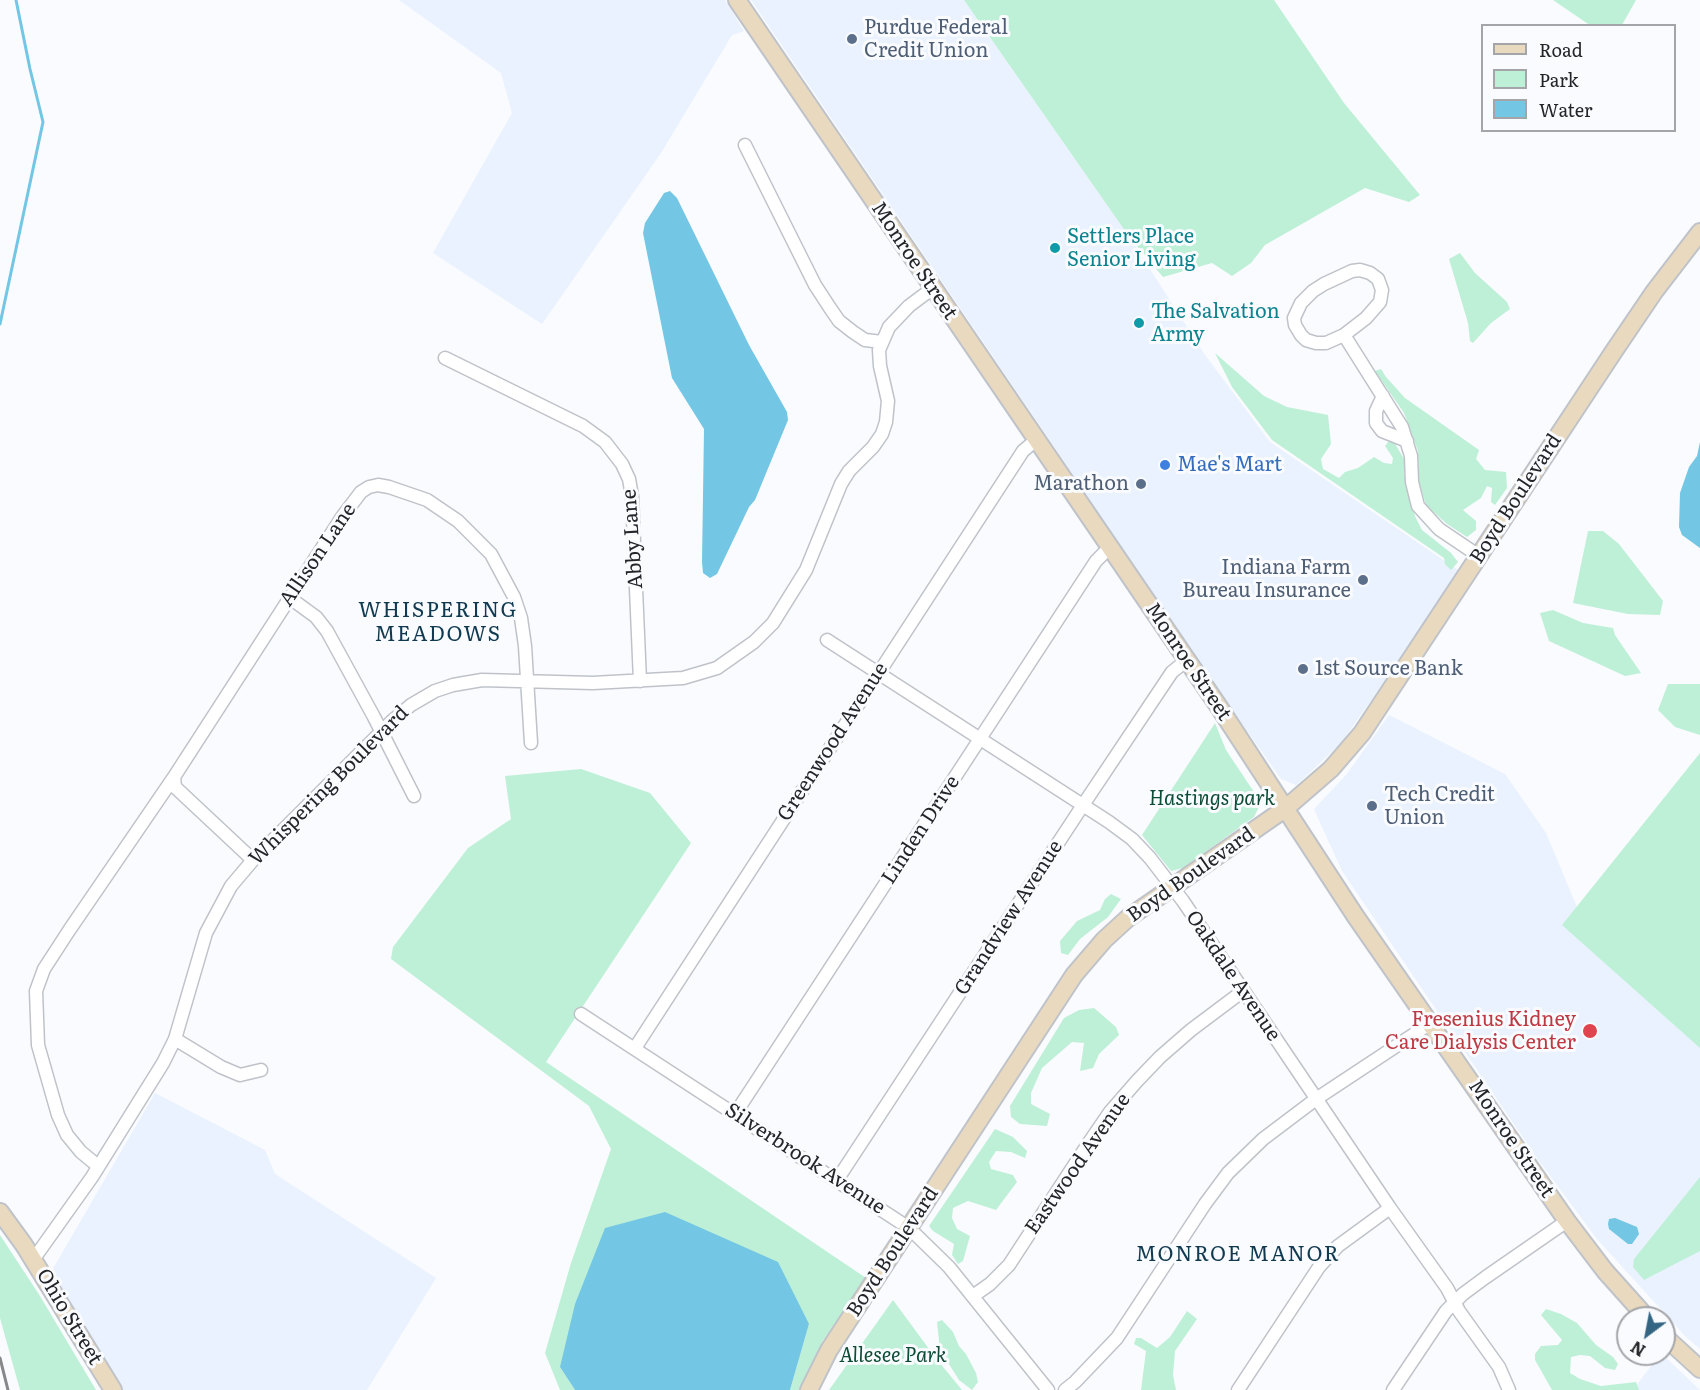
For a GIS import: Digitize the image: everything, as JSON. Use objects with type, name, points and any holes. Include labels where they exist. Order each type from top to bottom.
[{"type":"street","name":"Monroe Street","points":[[737,0],[1187,660],[1356,917],[1567,1221],[1605,1271],[1636,1306]]},
{"type":"street","points":[[745,145],[815,285],[839,321],[853,332],[865,340],[882,342],[889,327],[909,306],[933,288]]},
{"type":"street","name":"Boyd Boulevard","points":[[809,1390],[829,1350],[1074,975],[1104,940],[1128,918],[1286,808],[1331,769],[1362,733],[1641,312],[1700,232]]},
{"type":"street","points":[[1360,270],[1370,273],[1378,279],[1382,290],[1380,302],[1366,318],[1344,335],[1326,343],[1316,344],[1306,340],[1297,331],[1294,318],[1300,303],[1313,291],[1340,276],[1360,270]]},
{"type":"street","points":[[1344,335],[1402,427],[1411,456],[1412,482],[1418,506],[1439,529],[1479,556]]},
{"type":"street","name":"Whispering Boulevard","points":[[33,1260],[154,1080],[175,1040],[206,933],[231,886],[253,860],[338,774],[411,705],[425,696],[448,687],[482,680],[593,683],[683,678],[717,668],[754,642],[773,622],[806,570],[841,484],[849,471],[873,447],[882,434],[888,410],[880,366],[879,350],[882,342]]},
{"type":"street","name":"Abby Lane","points":[[445,358],[584,426],[605,442],[622,464],[629,479],[632,496],[640,681]]},
{"type":"street","points":[[1383,396],[1376,411],[1376,423],[1382,431],[1407,441]]},
{"type":"street","name":"Greenwood Avenue","points":[[635,1048],[1023,451],[1036,440]]},
{"type":"street","name":"Allison Lane","points":[[98,1166],[81,1152],[67,1135],[58,1115],[38,1045],[36,992],[44,969],[174,777],[256,648],[342,517],[361,492],[378,485],[404,491],[427,500],[458,520],[491,554],[514,597],[521,618],[531,743]]},
{"type":"street","name":"Linden Drive","points":[[735,1114],[1096,561],[1109,548]]},
{"type":"street","points":[[290,597],[316,616],[327,631],[414,796]]},
{"type":"street","name":"Oakdale Avenue","points":[[827,640],[1083,805],[1132,839],[1150,858],[1447,1288],[1499,1367],[1509,1390]]},
{"type":"street","name":"Grandview Avenue","points":[[837,1180],[1172,672],[1187,660]]},
{"type":"street","points":[[174,777],[175,787],[253,860]]},
{"type":"street","name":"Eastwood Avenue","points":[[973,1296],[990,1284],[1009,1265],[1086,1146],[1110,1112],[1137,1081],[1160,1056],[1243,991]]},
{"type":"street","name":"Silverbrook Avenue","points":[[581,1014],[909,1228],[950,1267],[1048,1390]]},
{"type":"street","points":[[1065,1390],[1117,1338],[1205,1203],[1228,1173],[1263,1139],[1316,1099],[1431,1023]]},
{"type":"street","points":[[175,1040],[221,1067],[240,1075],[261,1070]]},
{"type":"street","points":[[1238,1390],[1319,1267],[1338,1245],[1390,1208]]},
{"type":"street","name":"Ohio Street","points":[[0,1212],[24,1245],[113,1390]]},
{"type":"street","points":[[1393,1390],[1437,1322],[1455,1302],[1486,1277],[1567,1221]]},
{"type":"street","points":[[1676,1347],[1700,1369]]},
{"type":"shaded area","points":[[399,0],[725,0],[744,31],[732,35],[661,153],[542,324],[433,253],[512,113],[501,73]]},
{"type":"shaded area","points":[[751,0],[964,0],[1130,238],[1205,355],[1270,442],[1458,570],[1342,742],[1296,785],[1281,779],[1156,601],[1062,458]]},
{"type":"shaded area","points":[[1389,715],[1505,774],[1546,833],[1589,936],[1700,1036],[1700,1349],[1676,1326],[1676,1306],[1658,1306],[1597,1239],[1539,1161],[1342,871],[1314,809],[1346,775]]},
{"type":"shaded area","points":[[155,1093],[265,1150],[275,1174],[436,1278],[367,1390],[121,1390],[72,1313],[51,1272]]},
{"type":"shaded area","points":[[1651,1366],[1675,1366],[1700,1390],[1633,1390]]},
{"type":"green space","points":[[964,0],[1274,0],[1344,103],[1420,195],[1409,202],[1365,188],[1265,245],[1251,263],[1232,276],[1212,263],[1163,277],[1130,238]]},
{"type":"green space","points":[[1553,0],[1636,0],[1623,24],[1588,24]]},
{"type":"green space","points":[[1460,253],[1475,273],[1507,302],[1510,309],[1491,323],[1473,343],[1470,341],[1468,323],[1449,259]]},
{"type":"green space","points":[[1215,353],[1264,396],[1287,407],[1328,415],[1331,444],[1321,459],[1323,469],[1339,478],[1345,472],[1358,468],[1374,457],[1384,463],[1392,464],[1393,458],[1385,446],[1389,441],[1394,442],[1404,459],[1404,474],[1415,516],[1422,530],[1451,553],[1458,562],[1451,570],[1445,564],[1444,558],[1272,440],[1232,387]]},
{"type":"green space","points":[[1381,369],[1405,398],[1479,450],[1476,459],[1485,470],[1506,472],[1507,488],[1495,505],[1491,502],[1492,488],[1487,486],[1481,498],[1463,510],[1476,521],[1476,530],[1467,537],[1447,524],[1426,505],[1419,482],[1418,451],[1404,413],[1375,371]]},
{"type":"green space","points":[[1588,531],[1603,531],[1619,544],[1663,601],[1660,615],[1628,614],[1573,603]]},
{"type":"green space","points":[[1553,610],[1583,623],[1613,628],[1615,635],[1641,673],[1625,676],[1549,641],[1540,613]]},
{"type":"green space","points":[[1668,684],[1700,684],[1700,735],[1675,727],[1658,710]]},
{"type":"green space","name":"Hastings park","points":[[1215,723],[1226,750],[1258,798],[1259,807],[1254,817],[1183,868],[1171,871],[1142,835]]},
{"type":"green space","points":[[1700,753],[1700,1048],[1562,925]]},
{"type":"green space","points":[[581,769],[650,793],[691,843],[546,1062],[866,1278],[822,1342],[799,1390],[790,1390],[809,1324],[560,1367],[575,1390],[560,1390],[545,1353],[571,1263],[611,1149],[589,1106],[391,959],[393,947],[468,848],[511,819],[505,776]]},
{"type":"green space","points":[[1111,894],[1121,899],[1108,917],[1080,939],[1068,955],[1061,953],[1060,941],[1077,921],[1100,910],[1105,899]]},
{"type":"green space","points":[[1094,1008],[1116,1027],[1119,1035],[1099,1054],[1093,1068],[1080,1071],[1084,1043],[1072,1042],[1042,1068],[1031,1093],[1031,1104],[1050,1114],[1047,1126],[1020,1124],[1011,1117],[1010,1106],[1064,1018],[1079,1010]]},
{"type":"green space","points":[[995,1129],[1013,1137],[1027,1151],[1025,1158],[1011,1152],[996,1151],[989,1162],[991,1169],[1013,1175],[1017,1182],[996,1210],[968,1201],[953,1208],[952,1218],[957,1229],[970,1236],[963,1261],[958,1264],[952,1255],[954,1244],[929,1226]]},
{"type":"green space","points":[[1700,1177],[1700,1251],[1644,1280],[1633,1267],[1634,1259]]},
{"type":"green space","points":[[0,1235],[40,1296],[96,1390],[20,1390],[0,1318]]},
{"type":"green space","name":"Allesee Park","points":[[893,1300],[935,1357],[962,1390],[829,1390]]},
{"type":"green space","points":[[1546,1309],[1577,1323],[1596,1345],[1613,1357],[1617,1366],[1615,1370],[1605,1368],[1590,1356],[1580,1355],[1571,1357],[1570,1373],[1601,1386],[1636,1382],[1639,1390],[1552,1390],[1535,1360],[1535,1354],[1541,1346],[1558,1345],[1562,1340],[1541,1315]]},
{"type":"green space","points":[[1187,1311],[1197,1319],[1175,1351],[1173,1375],[1176,1390],[1141,1390],[1146,1351],[1134,1344],[1136,1338],[1141,1338],[1157,1348],[1170,1337]]},
{"type":"green space","points":[[942,1320],[953,1332],[976,1373],[978,1382],[972,1390],[959,1380],[940,1350],[937,1322]]},
{"type":"water","points":[[670,191],[677,198],[749,345],[787,412],[788,420],[755,500],[749,507],[717,574],[710,578],[703,573],[702,562],[704,429],[672,378],[643,233],[645,223],[664,193]]},
{"type":"water","points":[[1700,442],[1700,548],[1682,535],[1679,527],[1680,493],[1689,467],[1697,456]]},
{"type":"water","points":[[665,1212],[778,1262],[809,1324],[790,1390],[575,1390],[560,1367],[575,1304],[605,1228]]},
{"type":"water","points":[[1615,1218],[1637,1227],[1639,1234],[1632,1244],[1628,1244],[1609,1229],[1609,1219]]},
{"type":"waterway","points":[[0,324],[43,122],[16,0]]},
{"type":"railway","points":[[0,1358],[8,1390]]},
{"type":"place","name":"Purdue Federal Credit Union","points":[[852,39]]},
{"type":"place","name":"Settlers Place Senior Living","points":[[1055,248]]},
{"type":"place","name":"The Salvation Army","points":[[1139,323]]},
{"type":"place","name":"Mae's Mart","points":[[1165,465]]},
{"type":"place","name":"Marathon","points":[[1141,484]]},
{"type":"place","name":"Indiana Farm Bureau Insurance","points":[[1363,580]]},
{"type":"place","name":"1st Source Bank","points":[[1303,669]]},
{"type":"place","name":"Tech Credit Union","points":[[1372,806]]},
{"type":"place","name":"Fresenius Kidney Care Dialysis Center","points":[[1590,1031]]},
{"type":"district","name":"WHISPERING MEADOWS","points":[[438,623]]},
{"type":"district","name":"MONROE MANOR","points":[[1238,1255]]}]
